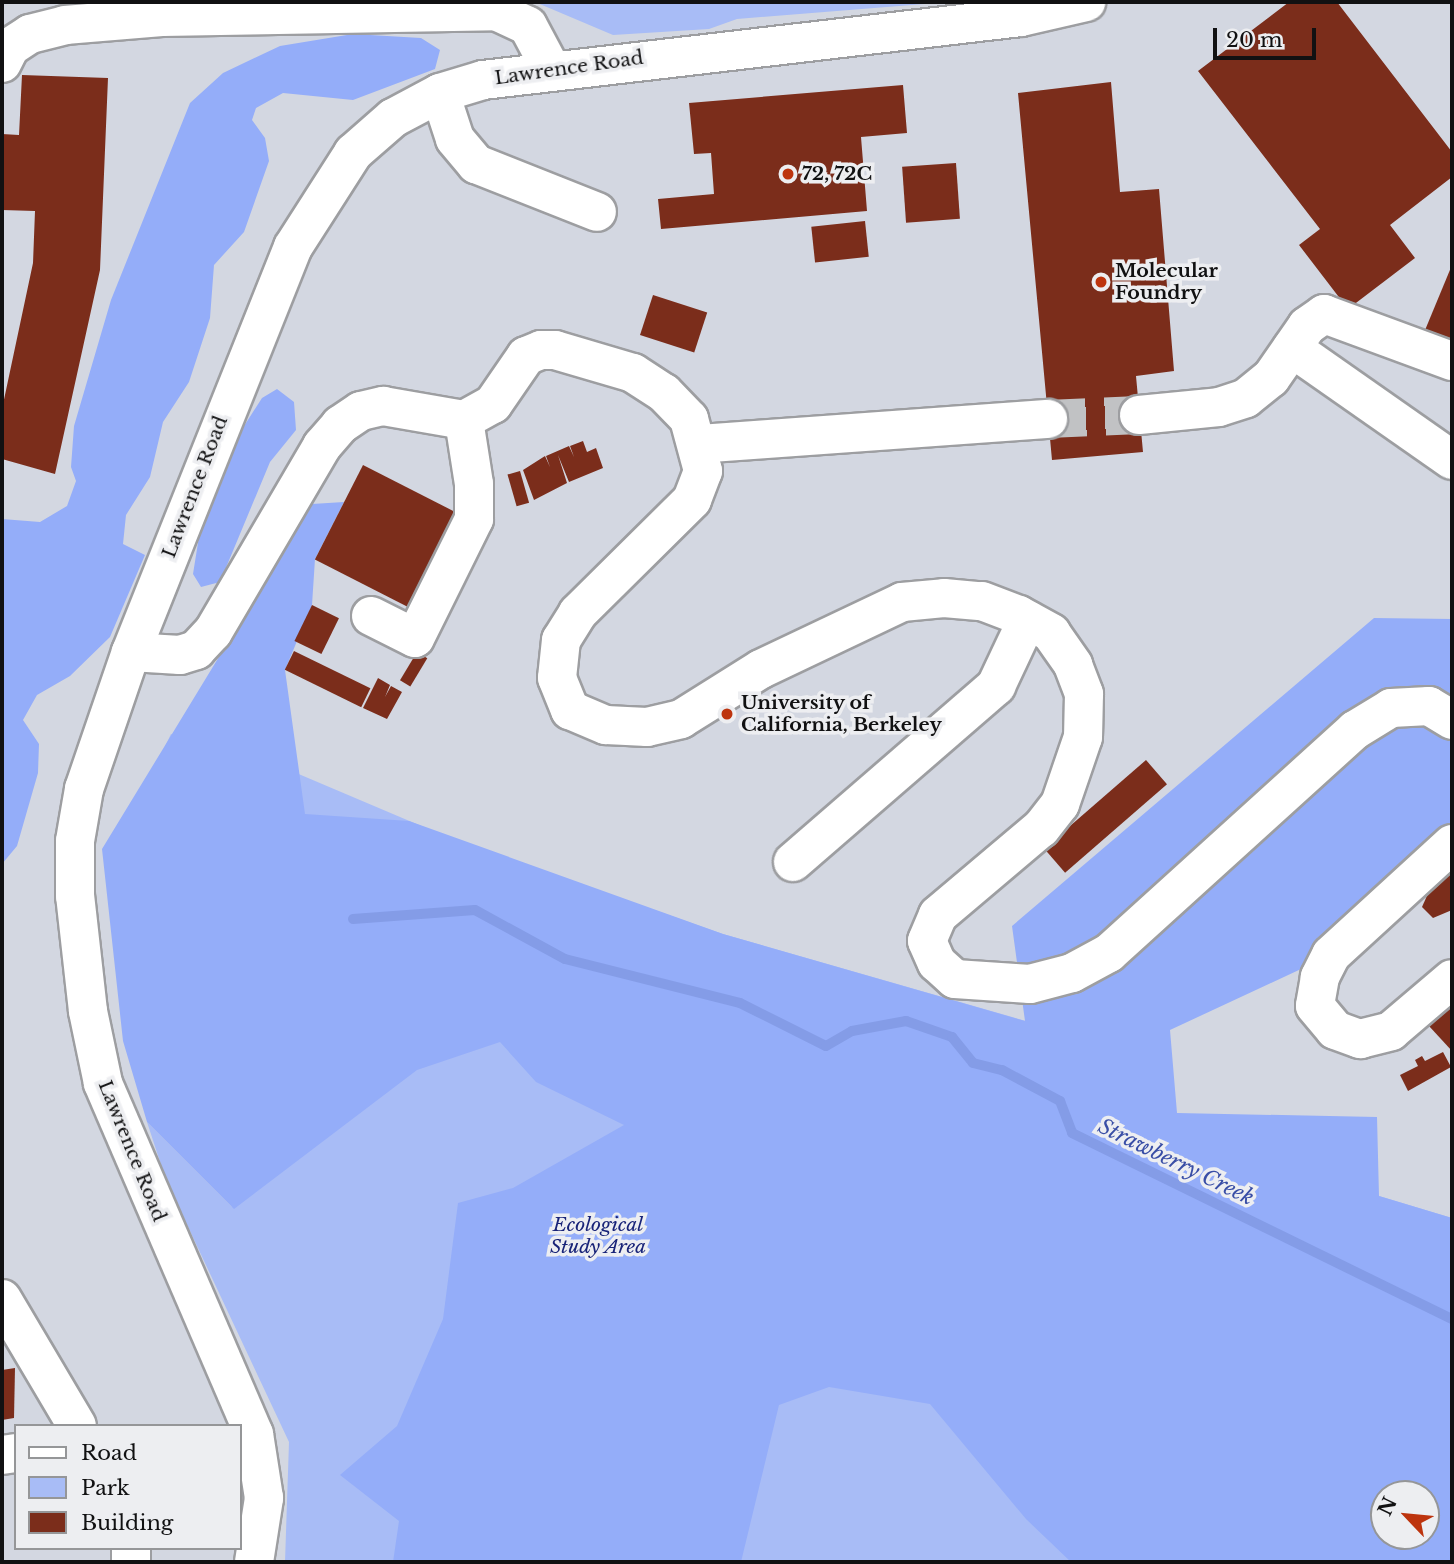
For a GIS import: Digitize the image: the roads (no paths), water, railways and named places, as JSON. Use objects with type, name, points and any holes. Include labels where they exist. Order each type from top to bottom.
[{"type":"lane","name":"Lawrence Road","points":[[254,1562],[264,1498],[254,1434],[124,1142],[103,1083],[88,1011],[75,897],[75,841],[84,789],[131,652],[293,247],[353,153],[393,118],[440,93],[483,80],[551,69],[1021,18],[1086,2]]},
{"type":"lane","points":[[4,50],[30,34],[65,25],[162,17],[496,10],[528,26],[551,69]]},
{"type":"lane","points":[[440,93],[455,139],[477,164],[597,212]]},
{"type":"lane","points":[[1139,415],[1219,407],[1246,398],[1271,378],[1307,326],[1324,314],[1452,361]]},
{"type":"lane","points":[[1292,348],[1452,460]]},
{"type":"lane","points":[[131,652],[180,655],[196,650],[213,632],[322,446],[340,425],[361,411],[383,406],[464,419],[493,404],[526,356],[541,349],[555,350],[633,373],[664,393],[689,419],[698,444],[703,471],[692,500],[578,613],[561,640],[557,678],[570,710],[606,725],[647,727],[681,719],[761,669],[902,602],[944,597],[982,601],[1027,620],[1051,634],[1073,665],[1084,694],[1083,737],[1073,778],[1041,828],[938,915],[927,941],[937,964],[955,979],[1030,984],[1072,973],[1109,953],[1355,730],[1391,708],[1429,706],[1452,720]]},
{"type":"lane","points":[[371,616],[415,638],[474,519],[474,484],[464,419]]},
{"type":"lane","points":[[698,444],[1048,419]]},
{"type":"lane","points":[[793,862],[996,686],[1027,620]]},
{"type":"lane","points":[[1452,844],[1331,955],[1320,977],[1315,1006],[1335,1030],[1360,1039],[1391,1031],[1452,979]]},
{"type":"lane","points":[[2,1299],[76,1424]]},
{"type":"waterway","name":"Strawberry Creek","points":[[353,919],[475,910],[565,959],[740,1003],[826,1046],[852,1031],[906,1021],[952,1037],[973,1063],[1002,1070],[1060,1101],[1072,1133],[1452,1319]]},
{"type":"tunnel","points":[[1048,419],[1139,415]]},
{"type":"place","name":"72, 72C","points":[[788,174]]},
{"type":"place","name":"Molecular Foundry","points":[[1101,282]]},
{"type":"place","name":"University of California, Berkeley","points":[[727,714]]},
{"type":"park label","name":"Ecological Study Area","points":[[598,1236]]}]
